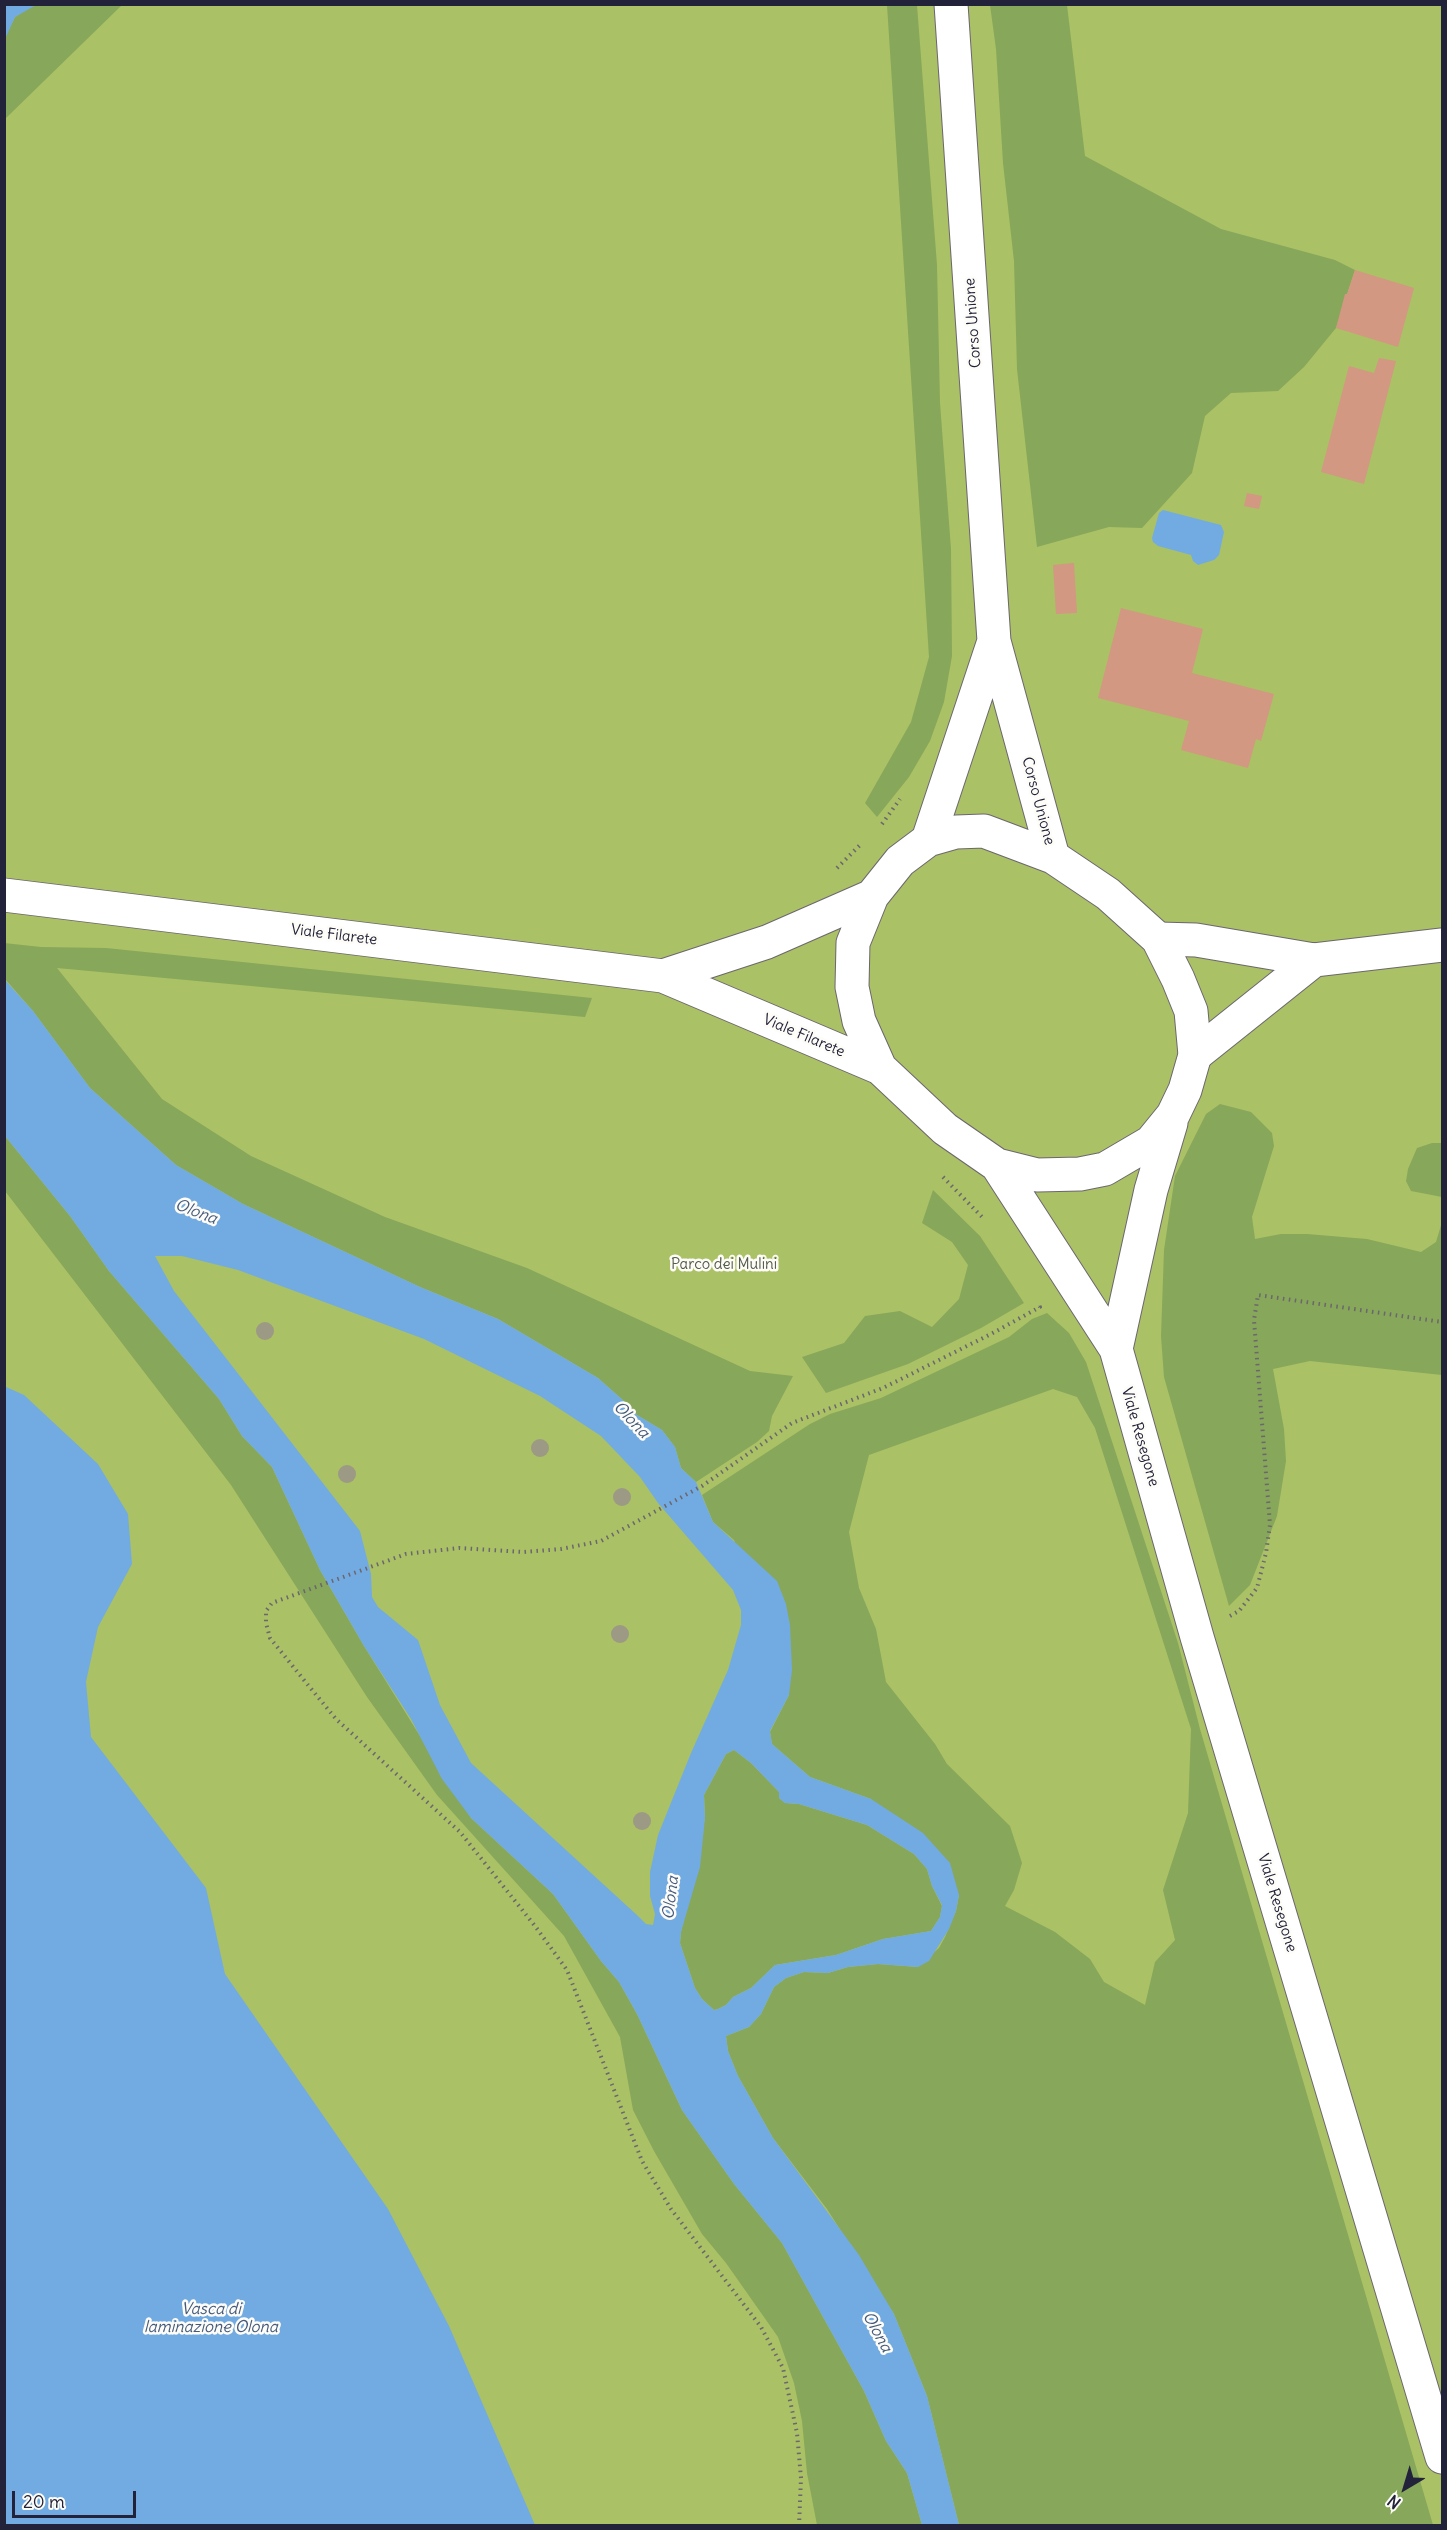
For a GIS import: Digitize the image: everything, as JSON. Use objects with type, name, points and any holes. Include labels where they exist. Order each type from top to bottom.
[{"type":"street","name":"Corso Unione","points":[[951,4],[994,640],[1053,857]]},
{"type":"street","name":"Corso Unione","points":[[928,840],[994,640]]},
{"type":"street","points":[[984,831],[1053,857],[1108,894],[1158,939],[1191,1011],[1195,1055],[1185,1090],[1173,1115],[1151,1142],[1105,1169],[1080,1174],[1037,1175],[997,1165],[945,1128],[880,1068],[859,1022],[852,987],[854,943],[872,896],[900,861],[928,840],[956,832],[984,831]]},
{"type":"street","name":"Viale Filarete","points":[[4,895],[663,976],[880,1068]]},
{"type":"street","name":"Viale Filarete","points":[[663,976],[767,942],[872,896]]},
{"type":"street","points":[[1158,939],[1196,940],[1314,960],[1443,945]]},
{"type":"street","points":[[1195,1055],[1314,960]]},
{"type":"street","name":"Viale Resegone","points":[[1116,1348],[1151,1190],[1173,1115]]},
{"type":"street","name":"Viale Resegone","points":[[997,1165],[1116,1348],[1197,1637],[1443,2457]]},
{"type":"path","points":[[881,825],[902,796]]},
{"type":"path","points":[[835,870],[864,841]]},
{"type":"path","points":[[937,1171],[988,1225]]},
{"type":"path","points":[[1197,1637],[1239,1611],[1257,1588],[1266,1553],[1270,1525],[1254,1320],[1258,1295],[1443,1322]]},
{"type":"path","points":[[800,2526],[801,2478],[797,2433],[783,2368],[775,2350],[750,2311],[671,2209],[642,2161],[567,1970],[460,1832],[336,1719],[270,1638],[266,1611],[272,1603],[384,1560],[425,1551],[459,1548],[524,1552],[561,1549],[601,1541],[702,1485],[792,1423],[883,1388],[1040,1307],[1036,1299]]},
{"type":"green space","name":"Parco dei Mulini","points":[[5,5],[1442,5],[1442,2525],[5,2526]]},
{"type":"green space","points":[[34,5],[122,5],[5,119],[4,39],[15,17]]},
{"type":"green space","points":[[887,5],[917,5],[937,265],[940,403],[951,549],[952,656],[944,702],[930,741],[909,777],[877,817],[865,803],[911,722],[929,657]]},
{"type":"green space","points":[[990,5],[1067,5],[1085,156],[1221,229],[1335,260],[1355,270],[1336,328],[1304,367],[1278,391],[1231,393],[1205,416],[1192,473],[1142,528],[1109,527],[1037,547],[1017,369],[1014,261],[1003,163],[996,49]]},
{"type":"green space","points":[[4,943],[41,947],[106,948],[592,998],[585,1017],[57,968],[162,1099],[251,1156],[385,1217],[527,1268],[750,1371],[793,1376],[772,1416],[769,1431],[757,1442],[696,1482],[681,1468],[675,1447],[662,1430],[632,1412],[625,1402],[598,1378],[498,1319],[420,1287],[243,1204],[176,1165],[90,1088],[33,1011],[5,979]]},
{"type":"green space","points":[[1220,1104],[1251,1112],[1272,1133],[1274,1146],[1252,1217],[1255,1239],[1281,1234],[1307,1234],[1367,1239],[1421,1252],[1436,1242],[1442,1222],[1442,1375],[1310,1361],[1273,1369],[1284,1429],[1286,1461],[1277,1516],[1250,1585],[1229,1606],[1164,1377],[1161,1336],[1164,1250],[1175,1176],[1206,1114]]},
{"type":"green space","points":[[5,1136],[70,1216],[109,1271],[219,1399],[242,1436],[272,1467],[320,1570],[364,1646],[471,1818],[553,1894],[601,1961],[619,1982],[637,2014],[682,2110],[734,2184],[782,2243],[864,2391],[886,2441],[907,2473],[922,2525],[817,2525],[807,2473],[802,2421],[794,2383],[778,2337],[726,2263],[702,2234],[654,2151],[633,2110],[620,2037],[564,1936],[437,1795],[367,1697],[231,1485],[5,1191]]},
{"type":"green space","points":[[1432,1143],[1442,1143],[1442,1197],[1411,1191],[1406,1181],[1408,1169],[1417,1148]]},
{"type":"green space","points":[[933,1190],[980,1236],[1024,1303],[981,1328],[908,1364],[826,1393],[802,1357],[844,1343],[865,1316],[900,1311],[932,1327],[959,1299],[968,1265],[952,1242],[922,1223]]},
{"type":"green space","points":[[1047,1313],[1069,1333],[1086,1362],[1178,1643],[1200,1729],[1433,2525],[959,2525],[927,2396],[894,2314],[827,2209],[773,2138],[738,2076],[728,2051],[726,2036],[749,2027],[761,2014],[774,1987],[786,1978],[804,1972],[828,1973],[848,1967],[878,1964],[918,1967],[939,1948],[956,1911],[959,1895],[871,1799],[810,1777],[772,1744],[770,1732],[789,1695],[734,1540],[713,1522],[702,1495],[810,1424],[830,1414],[881,1398],[1009,1337],[1032,1319]],"holes":[[[1053,1389],[1077,1397],[1095,1428],[1191,1729],[1188,1813],[1163,1890],[1175,1940],[1155,1962],[1145,2005],[1104,1982],[1090,1959],[1055,1932],[1005,1906],[1014,1890],[1022,1863],[1010,1826],[947,1764],[935,1744],[886,1682],[876,1629],[859,1588],[849,1532],[869,1455]]]},
{"type":"green space","points":[[734,1750],[751,1763],[779,1792],[779,1798],[785,1803],[799,1804],[867,1825],[914,1854],[927,1869],[942,1906],[940,1917],[931,1931],[883,1939],[836,1955],[775,1965],[751,1988],[733,1997],[726,2005],[718,2009],[714,2010],[702,1999],[695,1988],[680,1943],[681,1932],[705,1818],[704,1795],[726,1754]]},
{"type":"water","points":[[5,4],[36,5],[15,17],[5,39]]},
{"type":"water","points":[[1163,510],[1221,525],[1224,532],[1219,555],[1214,560],[1198,565],[1193,561],[1191,555],[1158,546],[1153,542],[1159,513]]},
{"type":"water","name":"Olona","points":[[4,979],[33,1011],[90,1088],[176,1165],[243,1204],[420,1287],[498,1319],[598,1378],[625,1402],[632,1412],[662,1430],[675,1447],[681,1468],[696,1482],[713,1522],[777,1581],[786,1604],[790,1625],[792,1670],[789,1695],[770,1731],[772,1744],[810,1777],[871,1799],[923,1833],[950,1863],[959,1895],[949,1929],[929,1961],[918,1967],[878,1964],[848,1967],[828,1973],[804,1972],[786,1978],[774,1987],[761,2014],[749,2027],[726,2036],[728,2051],[738,2076],[773,2138],[859,2255],[894,2314],[927,2396],[959,2525],[922,2525],[907,2473],[886,2441],[864,2391],[782,2243],[734,2184],[682,2110],[637,2014],[619,1982],[601,1961],[553,1894],[471,1818],[442,1779],[411,1719],[364,1646],[320,1570],[272,1467],[242,1436],[219,1399],[109,1271],[70,1216],[5,1136]],"holes":[[[155,1256],[182,1256],[238,1270],[424,1339],[540,1396],[601,1436],[640,1477],[658,1503],[733,1590],[741,1610],[741,1625],[728,1670],[658,1835],[650,1872],[650,1896],[655,1914],[653,1925],[646,1924],[471,1763],[440,1705],[418,1640],[378,1607],[372,1597],[371,1574],[360,1531],[174,1291]],[[734,1750],[751,1763],[779,1792],[779,1798],[785,1803],[799,1804],[867,1825],[914,1854],[927,1869],[932,1886],[942,1905],[940,1917],[931,1931],[883,1939],[836,1955],[775,1965],[751,1988],[733,1997],[726,2005],[718,2009],[714,2010],[702,1999],[695,1988],[680,1943],[681,1932],[700,1867],[705,1818],[704,1795],[726,1754]]]},
{"type":"water","name":"Vasca di laminazione Olona","points":[[4,1386],[24,1395],[98,1464],[128,1514],[132,1564],[98,1627],[86,1682],[91,1737],[206,1888],[225,1974],[388,2209],[449,2326],[535,2525],[5,2525]]},
{"type":"building","points":[[1355,270],[1414,288],[1398,347],[1336,328],[1345,294],[1347,294]]},
{"type":"building","points":[[1379,358],[1396,361],[1364,484],[1321,472],[1349,366],[1374,373]]},
{"type":"building","points":[[1247,493],[1262,496],[1259,509],[1244,506]]},
{"type":"building","points":[[1074,563],[1077,613],[1056,614],[1053,565]]},
{"type":"building","points":[[1121,608],[1203,629],[1192,673],[1274,694],[1261,741],[1256,739],[1248,768],[1181,750],[1189,721],[1098,698]]}]
